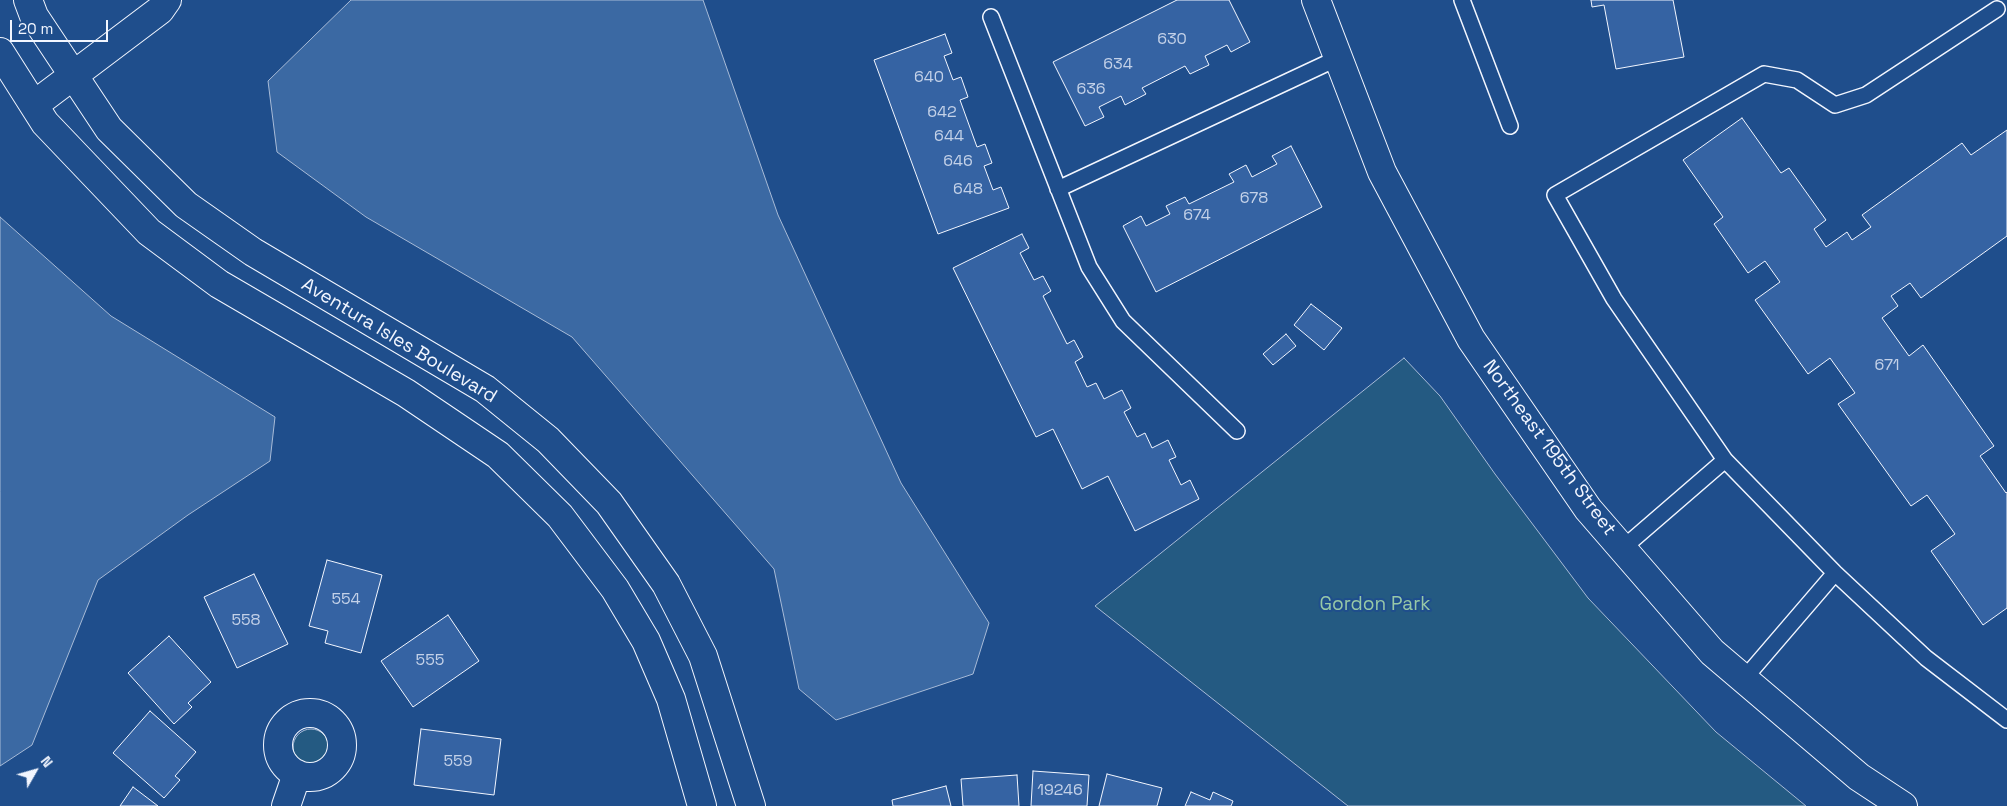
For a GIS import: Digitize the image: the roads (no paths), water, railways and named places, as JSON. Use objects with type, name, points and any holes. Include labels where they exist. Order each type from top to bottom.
[{"type":"street","name":"Aventura Isles Boulevard","points":[[28,0],[34,16],[108,129],[186,205],[252,252],[485,389],[548,440],[609,504],[666,584],[703,656],[751,806]]},
{"type":"street","points":[[34,105],[160,10],[167,0]]},
{"type":"street","name":"Northeast 195th Street","points":[[1316,0],[1382,172],[1471,339],[1588,509],[1712,652],[1859,777],[1903,806]]},
{"type":"street","points":[[0,52],[45,123],[150,232],[219,284],[406,393],[498,455],[560,516],[615,589],[646,640],[671,699],[702,806]]},
{"type":"street","points":[[286,806],[297,774]]},
{"type":"lane","points":[[1462,0],[1510,126]]},
{"type":"lane","points":[[1997,9],[1866,95],[1835,105],[1797,80],[1764,74],[1555,195],[1614,299],[1725,460],[1835,573],[1926,658],[2007,720]]},
{"type":"lane","points":[[991,17],[1089,267],[1124,321],[1238,431]]},
{"type":"lane","points":[[1058,189],[1338,58]]},
{"type":"lane","points":[[1622,549],[1725,460]]},
{"type":"lane","points":[[1744,679],[1835,573]]},
{"type":"park label","name":"Gordon Park","points":[[1375,605]]}]
